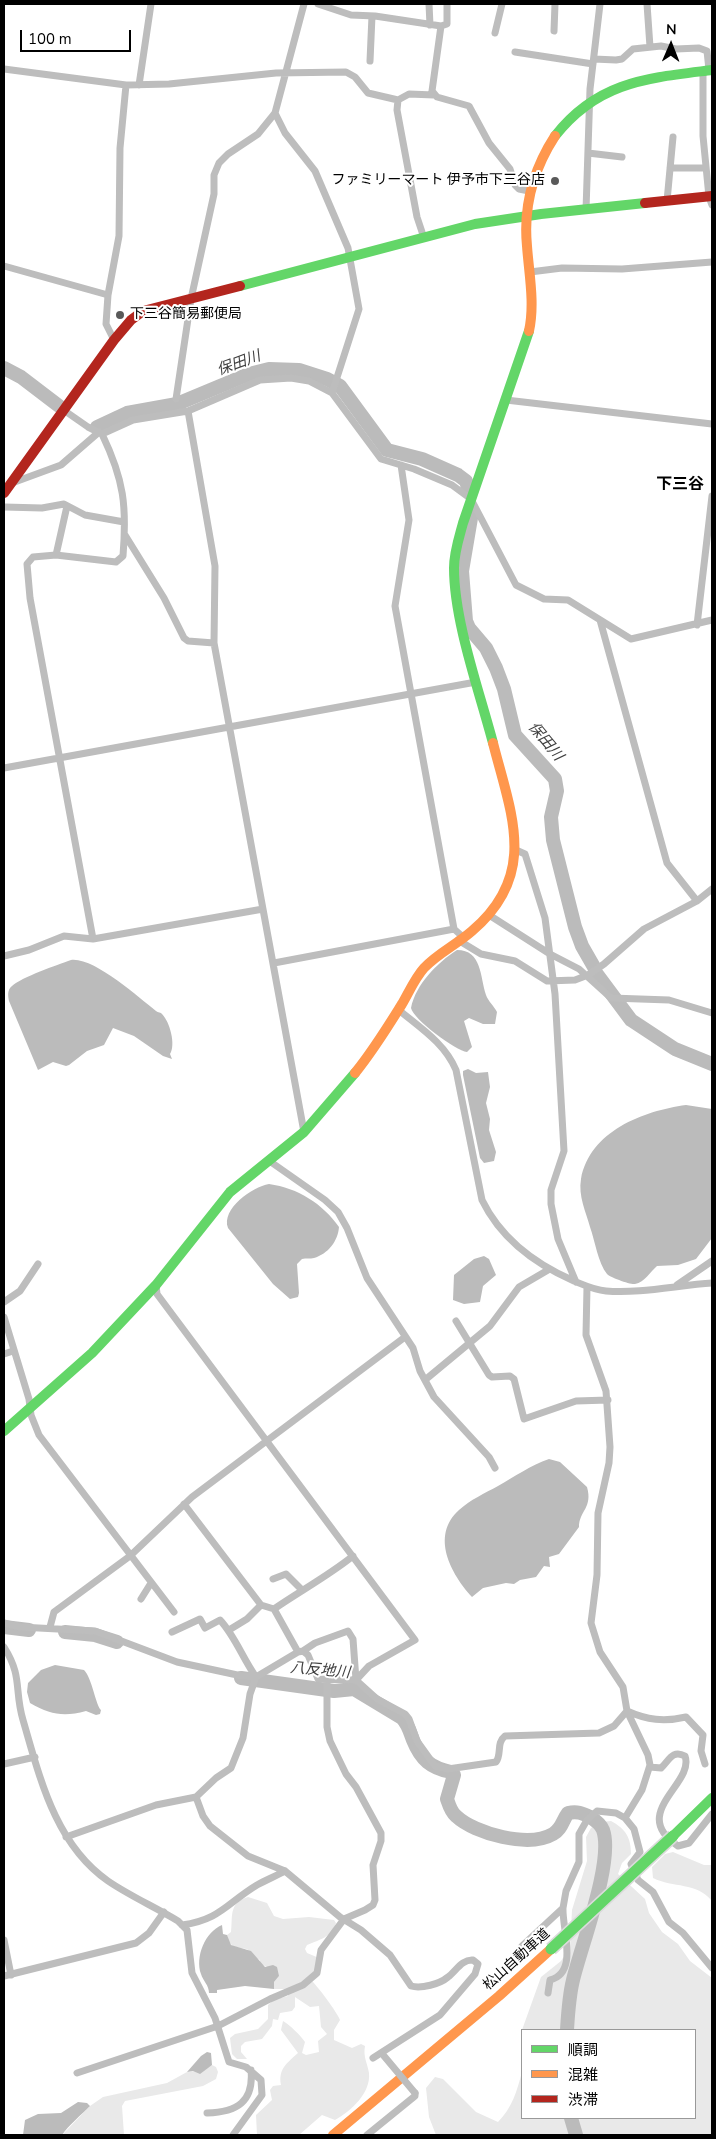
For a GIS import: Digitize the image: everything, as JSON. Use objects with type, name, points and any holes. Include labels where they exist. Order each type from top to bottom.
[{"type":"main road","points":[[4,1431],[92,1353],[156,1285],[230,1192],[304,1132],[325,1110],[375,1048],[400,1011],[422,970],[436,956],[461,939],[489,915],[506,887],[516,850],[513,817],[458,611],[454,583],[456,547],[530,324],[532,292],[526,216],[529,191],[547,147],[570,118],[589,102],[626,84],[655,77],[708,70]]},
{"type":"main road","points":[[4,493],[65,411],[114,340],[131,320],[143,311],[475,224],[526,216],[667,201],[711,199]]},
{"type":"main road","name":"松山自動車道","points":[[333,2135],[499,1996],[712,1798]]},
{"type":"street","points":[[139,85],[151,4]]},
{"type":"street","points":[[176,398],[191,299],[214,194],[214,174],[219,163],[228,154],[258,134],[275,113],[304,4]]},
{"type":"street","points":[[318,4],[344,14],[441,26],[447,24],[447,4]]},
{"type":"street","points":[[429,4],[430,25]]},
{"type":"street","points":[[495,33],[502,4]]},
{"type":"street","points":[[554,31],[555,4]]},
{"type":"street","points":[[586,210],[589,102],[600,4]]},
{"type":"street","points":[[647,4],[650,46]]},
{"type":"street","points":[[370,61],[372,16]]},
{"type":"street","points":[[434,94],[431,87],[441,26]]},
{"type":"street","points":[[515,52],[593,61],[622,59],[633,49],[650,46],[705,49],[708,70],[703,136],[708,163],[711,199]]},
{"type":"street","points":[[4,69],[126,85],[285,73],[346,72],[355,77],[368,93],[398,100],[409,94],[434,94],[469,106],[489,143],[510,169],[515,185],[519,189],[529,191]]},
{"type":"street","points":[[114,340],[106,324],[108,295],[119,236],[120,148],[126,85]]},
{"type":"street","points":[[398,100],[397,110],[418,217],[424,238]]},
{"type":"street","points":[[275,113],[285,133],[311,164],[324,188],[349,258],[359,308],[332,393]]},
{"type":"street","points":[[667,201],[673,137]]},
{"type":"street","points":[[588,154],[622,157]]},
{"type":"street","points":[[670,168],[708,163]]},
{"type":"street","points":[[530,272],[562,268],[622,269],[712,262]]},
{"type":"street","points":[[4,266],[108,295]]},
{"type":"street","points":[[12,483],[61,464],[100,433],[133,420],[188,411],[260,380],[277,377],[309,381],[332,393],[381,459],[452,485],[471,499],[516,586],[544,599],[568,600],[631,639],[712,620]]},
{"type":"street","points":[[506,400],[712,424]]},
{"type":"street","points":[[65,411],[100,433],[114,459],[124,490],[125,534],[122,556],[116,562],[56,555],[33,557],[27,564],[30,598],[93,939]]},
{"type":"street","points":[[188,411],[215,566],[214,643],[304,1132]]},
{"type":"street","points":[[401,465],[409,520],[395,606],[454,929],[461,939],[481,954],[515,962],[539,978],[554,982],[575,980],[588,976],[644,929],[697,901],[712,889]]},
{"type":"street","points":[[697,625],[712,496]]},
{"type":"street","points":[[4,506],[42,508],[57,505],[67,506],[85,515],[124,522]]},
{"type":"street","points":[[56,555],[67,506]]},
{"type":"street","points":[[125,534],[164,598],[184,638],[188,641],[214,643]]},
{"type":"street","points":[[600,620],[667,863],[697,901]]},
{"type":"street","points":[[4,768],[476,682]]},
{"type":"street","points":[[516,850],[525,854],[545,918],[554,982],[564,1151],[551,1190],[551,1204],[558,1239],[576,1282]]},
{"type":"street","points":[[4,956],[29,950],[64,936],[93,939],[263,909]]},
{"type":"street","points":[[489,915],[588,976],[614,998],[669,1000],[712,1012]]},
{"type":"street","points":[[274,963],[454,929]]},
{"type":"street","points":[[400,1011],[444,1048],[450,1057],[456,1070],[480,1193],[488,1213],[520,1250],[548,1270],[587,1287],[605,1291],[712,1283]]},
{"type":"street","points":[[268,1160],[325,1200],[338,1212],[347,1228],[367,1278],[413,1348],[425,1380],[434,1397],[489,1457],[495,1468]]},
{"type":"street","points":[[676,1285],[712,1261]]},
{"type":"street","points":[[4,1302],[20,1291],[38,1264]]},
{"type":"street","points":[[425,1380],[490,1326],[519,1287],[548,1270]]},
{"type":"street","points":[[156,1285],[156,1294],[415,1640],[369,1666],[356,1680]]},
{"type":"street","points":[[587,1287],[586,1335],[608,1400],[609,1455],[598,1513],[597,1575],[591,1623],[600,1652],[623,1687],[627,1711],[648,1755],[650,1767],[642,1790],[625,1818]]},
{"type":"street","points":[[4,1317],[39,1435],[174,1612]]},
{"type":"street","points":[[456,1321],[489,1375],[492,1377],[510,1376],[514,1379],[524,1419],[576,1401],[608,1400]]},
{"type":"street","points":[[50,1627],[54,1612],[130,1556],[184,1504],[405,1337]]},
{"type":"street","points":[[4,1354],[13,1351]]},
{"type":"street","points":[[184,1504],[262,1605],[274,1609],[301,1651],[308,1654],[315,1677],[326,1680],[356,1680],[377,1699],[405,1714],[410,1719],[417,1741],[430,1762],[436,1766],[448,1769],[496,1762],[500,1743],[505,1736],[599,1733],[614,1726],[627,1711]]},
{"type":"street","points":[[274,1609],[302,1590],[326,1577],[353,1556]]},
{"type":"street","points":[[274,1579],[286,1574],[302,1590]]},
{"type":"street","points":[[141,1599],[151,1582]]},
{"type":"street","points":[[229,1630],[247,1619],[262,1605]]},
{"type":"street","points":[[172,1632],[200,1619],[205,1628],[220,1620],[229,1630],[256,1677]]},
{"type":"street","points":[[4,1623],[20,1626],[96,1631],[177,1662],[256,1677]]},
{"type":"street","points":[[66,1837],[153,1806],[196,1797],[216,1778],[232,1768],[235,1762],[243,1738],[250,1694],[256,1677],[315,1643],[348,1631],[353,1638],[356,1680]]},
{"type":"street","points":[[4,1647],[17,1674],[20,1708],[51,1807],[66,1837],[81,1856],[107,1880],[164,1912],[182,1925],[188,1936],[192,1973],[218,2026],[229,2062],[251,2070],[261,2080],[262,2095],[233,2135]]},
{"type":"street","points":[[77,2073],[218,2026],[314,1978],[318,1969],[321,1950],[344,1919],[373,1905],[375,1900],[373,1865],[381,1841],[381,1833],[356,1787],[346,1774],[330,1741],[326,1680]]},
{"type":"street","points":[[627,1711],[650,1720],[672,1720],[686,1717],[703,1736],[701,1751],[706,1764]]},
{"type":"street","points":[[650,1767],[661,1768],[672,1755],[677,1753],[686,1759],[680,1777],[660,1810],[661,1827],[675,1844],[678,1846],[688,1843],[712,1814]]},
{"type":"street","points":[[4,1764],[35,1757]]},
{"type":"street","points":[[196,1797],[203,1816],[210,1826],[248,1856],[285,1871],[344,1919],[361,1930],[390,1955],[411,1986],[420,1987],[446,1979],[466,1960],[473,1960],[478,1964],[475,1974],[440,2015],[383,2054],[373,2058]]},
{"type":"street","points":[[548,1993],[550,1980],[558,1978],[563,1973],[566,1964],[563,1908],[566,1890],[579,1862],[579,1834],[587,1820],[597,1811],[616,1813],[625,1818],[638,1840],[640,1852],[631,1864],[638,1880],[652,1892],[669,1922],[682,1933],[712,1968]]},
{"type":"street","points":[[182,1925],[196,1923],[218,1914],[256,1886],[285,1871]]},
{"type":"street","points":[[522,1946],[563,1908]]},
{"type":"street","points":[[4,1940],[7,1975],[136,1943],[149,1933],[164,1912]]},
{"type":"street","points":[[367,2135],[415,2096],[383,2054]]},
{"type":"street","points":[[207,2113],[232,2110],[245,2100],[251,2085],[251,2070]]},
{"type":"shaded area","points":[[457,950],[465,951],[476,959],[486,995],[497,1012],[495,1024],[483,1024],[469,1018],[464,1021],[472,1047],[467,1052],[436,1034],[419,1019],[411,1008],[417,991],[428,975]]},
{"type":"shaded area","points":[[71,960],[81,961],[103,971],[157,1012],[162,1013],[171,1034],[172,1050],[170,1054],[172,1059],[163,1056],[134,1036],[113,1028],[104,1045],[87,1051],[69,1065],[66,1066],[53,1062],[38,1070],[9,1001],[9,991],[12,986],[23,979]]},
{"type":"shaded area","points":[[468,1069],[476,1073],[488,1072],[490,1087],[486,1103],[490,1119],[489,1130],[496,1152],[494,1161],[484,1163],[480,1158],[463,1075],[463,1071]]},
{"type":"shaded area","points":[[686,1105],[712,1109],[712,1238],[696,1259],[678,1265],[657,1266],[645,1279],[635,1284],[616,1279],[607,1274],[601,1264],[583,1204],[580,1185],[586,1162],[595,1148],[621,1126],[653,1112]]},
{"type":"shaded area","points":[[269,1184],[290,1189],[309,1198],[325,1211],[339,1227],[337,1237],[328,1250],[314,1258],[302,1259],[297,1264],[299,1293],[298,1297],[290,1299],[273,1284],[228,1228],[227,1221],[233,1207],[254,1189]]},
{"type":"shaded area","points":[[484,1256],[489,1259],[496,1275],[483,1286],[480,1302],[464,1304],[453,1300],[454,1275],[474,1259]]},
{"type":"shaded area","points":[[549,1459],[560,1462],[587,1487],[587,1505],[581,1517],[579,1527],[559,1554],[549,1557],[550,1567],[544,1566],[536,1577],[520,1580],[514,1584],[506,1583],[483,1588],[472,1597],[457,1577],[447,1555],[446,1531],[450,1520],[459,1510],[473,1500],[529,1468]]},
{"type":"shaded area","points":[[55,1665],[84,1670],[101,1710],[100,1714],[96,1715],[86,1711],[58,1714],[30,1703],[27,1692],[28,1683],[41,1670]]},
{"type":"shaded area","points":[[611,1821],[624,1831],[629,1839],[631,1854],[622,1863],[618,1874],[645,1899],[649,1913],[662,1932],[678,1944],[690,1961],[712,1978],[712,2135],[436,2135],[429,2117],[426,2088],[435,2077],[443,2079],[476,2112],[498,2122],[510,2105],[521,2075],[521,2119],[696,2119],[696,2029],[522,2029],[541,1977],[561,1961],[570,1947],[572,1910],[587,1861],[586,1837],[591,1828],[601,1822]]},
{"type":"shaded area","points":[[673,1852],[704,1865],[712,1865],[712,1901],[706,1895],[692,1888],[653,1878],[652,1867],[665,1854]]},
{"type":"shaded area","points":[[248,1897],[267,1903],[274,1916],[283,1919],[309,1917],[334,1920],[336,1923],[334,1928],[328,1935],[307,1945],[305,1949],[307,1953],[319,1958],[312,1981],[340,2020],[334,2030],[334,2040],[352,2048],[361,2044],[365,2046],[364,2053],[369,2080],[367,2088],[359,2101],[335,2120],[322,2115],[299,2135],[257,2135],[256,2115],[272,2100],[270,2090],[273,2086],[281,2085],[282,2070],[298,2053],[281,2030],[283,2021],[295,2030],[305,2042],[302,2053],[306,2055],[319,2052],[318,2041],[327,2034],[321,2027],[319,2006],[310,2007],[295,1997],[295,2007],[292,2011],[280,2013],[278,2020],[273,2019],[272,2026],[262,2039],[245,2042],[241,2046],[241,2052],[247,2059],[237,2059],[232,2054],[230,2038],[235,2034],[258,2029],[268,2019],[268,2005],[273,2000],[288,1996],[288,1989],[274,1989],[274,1982],[279,1976],[270,1968],[260,1964],[260,1960],[254,1957],[247,1949],[231,1945],[229,1942],[227,1935],[231,1932],[234,1907],[237,1903]]},
{"type":"shaded area","points":[[222,1925],[223,1934],[227,1935],[231,1945],[251,1951],[265,1967],[273,1965],[277,1967],[279,1976],[274,1982],[274,1989],[245,1986],[217,1990],[217,1993],[209,1993],[199,1967],[199,1960],[206,1939],[216,1928]]},
{"type":"shaded area","points":[[207,2052],[211,2053],[212,2065],[200,2074],[193,2071],[187,2072],[201,2056]]},
{"type":"shaded area","points":[[212,2065],[216,2067],[218,2072],[216,2079],[203,2086],[125,2101],[122,2106],[124,2135],[62,2135],[90,2106],[103,2097],[167,2083],[187,2072],[204,2070]]},
{"type":"shaded area","points":[[78,2102],[87,2103],[90,2106],[62,2135],[23,2135],[25,2120],[38,2114],[61,2113]]},
{"type":"waterway","name":"保田川","points":[[4,368],[21,377],[59,406]]},
{"type":"waterway","name":"保田川","points":[[97,427],[127,413],[177,404],[249,374],[269,369],[299,370],[327,379],[340,386],[387,450],[422,459],[458,475],[466,481],[469,491]]},
{"type":"waterway","name":"保田川","points":[[472,512],[462,571],[466,621],[469,628],[486,648],[496,668],[504,689],[515,735],[555,779],[557,791],[551,817],[553,840],[575,927],[582,946],[594,967]]},
{"type":"waterway","name":"保田川","points":[[596,973],[631,1020],[675,1049],[712,1064]]},
{"type":"waterway","name":"八反地川","points":[[4,1627],[29,1630]]},
{"type":"waterway","name":"八反地川","points":[[65,1632],[95,1635],[117,1642]]},
{"type":"waterway","name":"八反地川","points":[[241,1678],[334,1691],[354,1689],[402,1718],[423,1758],[432,1765],[454,1775],[447,1799],[449,1806],[456,1816],[476,1828],[503,1837],[530,1840],[543,1838],[556,1832],[568,1813],[579,1813],[599,1824],[603,1830],[605,1844],[604,1862],[595,1904],[572,1986],[567,2029]]},
{"type":"waterway","name":"八反地川","points":[[571,2119],[576,2135]]},
{"type":"traffic: fast","points":[[555,136],[571,118],[589,104],[607,93],[626,85],[667,76],[712,70]]},
{"type":"traffic: fast","points":[[240,286],[475,224],[541,214],[645,203]]},
{"type":"traffic: fast","points":[[493,743],[458,610],[454,562],[463,523],[529,331]]},
{"type":"traffic: fast","points":[[4,1431],[92,1353],[156,1285],[230,1192],[304,1132],[355,1073]]},
{"type":"traffic: fast","points":[[673,1836],[712,1798]]},
{"type":"traffic: fast","points":[[551,1949],[673,1836]]},
{"type":"traffic: slow","points":[[529,331],[532,299],[526,231],[528,202],[535,175],[555,136]]},
{"type":"traffic: slow","points":[[355,1073],[385,1031],[421,972],[435,958],[472,931],[493,909],[506,888],[513,865],[512,819],[493,743]]},
{"type":"traffic: slow","points":[[333,2135],[499,1996],[551,1949]]},
{"type":"traffic: jam","points":[[645,203],[712,196]]},
{"type":"traffic: jam","points":[[4,493],[114,340],[131,320],[143,311],[240,286]]},
{"type":"place","name":"ファミリーマート 伊予市下三谷店","points":[[555,181]]},
{"type":"place","name":"下三谷簡易郵便局","points":[[120,315]]},
{"type":"district","name":"下三谷","points":[[680,485]]}]
